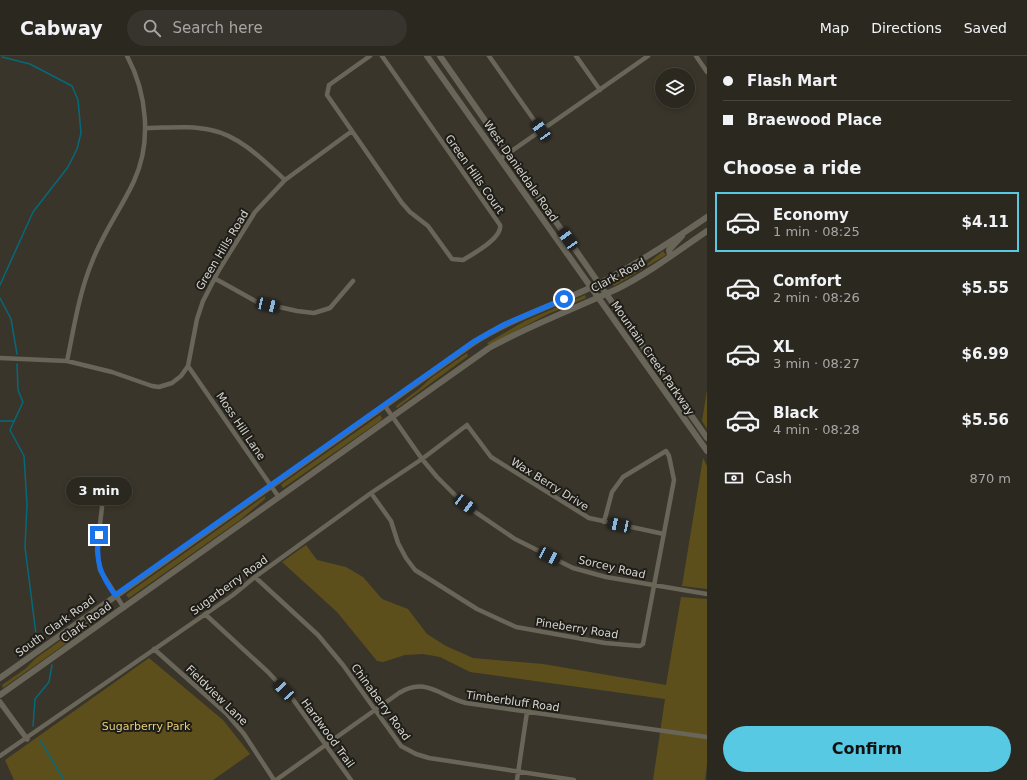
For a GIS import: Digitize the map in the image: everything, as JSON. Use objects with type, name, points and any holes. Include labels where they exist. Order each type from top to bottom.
[{"type":"main road","name":"West Danieldale Road","points":[[427,56],[598,297]]},
{"type":"main road","name":"West Danieldale Road","points":[[440,56],[605,294]]},
{"type":"main road","points":[[520,186],[527,181]]},
{"type":"main road","name":"South Clark Road","points":[[0,678],[115,595],[385,406],[473,342],[505,324],[599,284],[633,265],[707,217]]},
{"type":"main road","points":[[548,226],[554,220]]},
{"type":"main road","points":[[670,256],[669,250],[686,231]]},
{"type":"main road","name":"Clark Road","points":[[0,695],[480,353],[521,330],[605,294],[631,281],[707,231]]},
{"type":"main road","name":"Mountain Creek Parkway","points":[[605,294],[707,438]]},
{"type":"main road","name":"Mountain Creek Parkway","points":[[598,297],[707,451]]},
{"type":"main road","points":[[473,342],[480,353]]},
{"type":"main road","points":[[669,398],[676,393]]},
{"type":"street","points":[[67,362],[80,299],[91,264],[99,244],[136,176],[142,157],[146,128],[142,90],[127,56]]},
{"type":"street","name":"Green Hills Court","points":[[370,56],[336,79],[327,89],[327,95],[406,208],[428,226],[452,258],[463,260],[499,234],[501,228],[382,56]]},
{"type":"street","points":[[489,56],[541,130]]},
{"type":"street","points":[[576,56],[600,90]]},
{"type":"street","points":[[500,159],[648,56]]},
{"type":"street","points":[[696,56],[707,72]]},
{"type":"street","points":[[146,128],[198,128],[223,133],[249,149],[285,180]]},
{"type":"street","name":"Green Hills Road","points":[[188,366],[199,310],[214,278],[255,212],[285,180],[352,131]]},
{"type":"street","points":[[214,278],[243,296],[257,302],[297,311],[314,313],[330,308],[337,303],[353,281]]},
{"type":"street","points":[[0,358],[67,362],[112,372],[152,386],[172,383],[181,376],[188,366]]},
{"type":"street","name":"Moss Hill Lane","points":[[188,366],[278,496]]},
{"type":"street","name":"Sorcey Road","points":[[385,406],[422,459],[437,477],[465,504],[515,539],[573,568],[606,577],[652,586],[707,594]]},
{"type":"street","name":"Sugarberry Road","points":[[0,756],[27,739],[233,595],[255,577],[371,493],[422,459],[467,425]]},
{"type":"street","name":"Wax Berry Drive","points":[[467,425],[491,457],[589,518],[664,534]]},
{"type":"street","name":"Pineberry Road","points":[[371,493],[391,521],[398,543],[406,558],[415,570],[477,610],[516,627],[605,642],[640,646],[645,636],[652,586],[674,480],[669,456],[666,451],[623,477],[612,492],[604,522]]},
{"type":"street","points":[[102,479],[100,487],[102,507],[97,550],[100,570],[124,608]]},
{"type":"street","name":"Chinaberry Road","points":[[255,577],[318,635],[343,665],[401,746],[416,754],[429,758],[574,780]]},
{"type":"street","name":"Hardwood Trail","points":[[204,614],[268,672],[292,698],[351,780]]},
{"type":"street","name":"Fieldview Lane","points":[[154,649],[227,714],[244,734],[275,780]]},
{"type":"street","name":"Timberbluff Road","points":[[275,780],[408,688],[418,686],[431,688],[466,704],[707,738]]},
{"type":"street","points":[[0,702],[27,739]]},
{"type":"street","points":[[518,780],[527,712]]},
{"type":"green space","points":[[663,251],[666,255],[614,286],[613,284],[646,265]]},
{"type":"green space","points":[[585,295],[586,298],[548,314],[489,345],[487,343],[525,321]]},
{"type":"green space","points":[[467,353],[468,356],[397,408],[396,406],[431,378]]},
{"type":"green space","points":[[707,390],[707,429],[702,421]]},
{"type":"green space","points":[[380,415],[382,418],[380,421],[283,488],[281,485],[283,483]]},
{"type":"green space","points":[[703,458],[707,466],[707,589],[682,586]]},
{"type":"green space","points":[[265,496],[265,499],[240,520],[129,598],[126,595],[128,593]]},
{"type":"green space","points":[[306,545],[317,560],[346,567],[363,577],[382,599],[408,609],[427,634],[446,646],[473,658],[543,664],[666,685],[681,597],[707,599],[707,764],[705,780],[653,780],[665,699],[470,672],[440,657],[423,654],[405,655],[383,662],[377,661],[337,612],[282,562]]},
{"type":"green space","points":[[109,606],[112,608],[84,631],[3,688],[2,685],[25,669],[36,658]]},
{"type":"green space","name":"Sugarberry Park","points":[[149,658],[223,720],[250,754],[213,780],[14,780],[5,760]]},
{"type":"waterway","points":[[0,285],[33,212],[68,167],[77,149],[81,133],[78,100],[72,86],[30,64],[2,57]]},
{"type":"waterway","points":[[0,298],[11,319],[17,354]]},
{"type":"waterway","points":[[17,364],[18,390],[23,402],[10,430],[24,456],[27,504],[25,547],[37,642]]},
{"type":"waterway","points":[[0,421],[14,421]]},
{"type":"waterway","points":[[33,726],[35,699],[49,682],[52,665]]},
{"type":"waterway","points":[[40,740],[64,780]]},
{"type":"route","points":[[99,535],[97,550],[100,570],[104,580],[115,595],[385,406],[473,342],[505,324],[564,299]]}]
